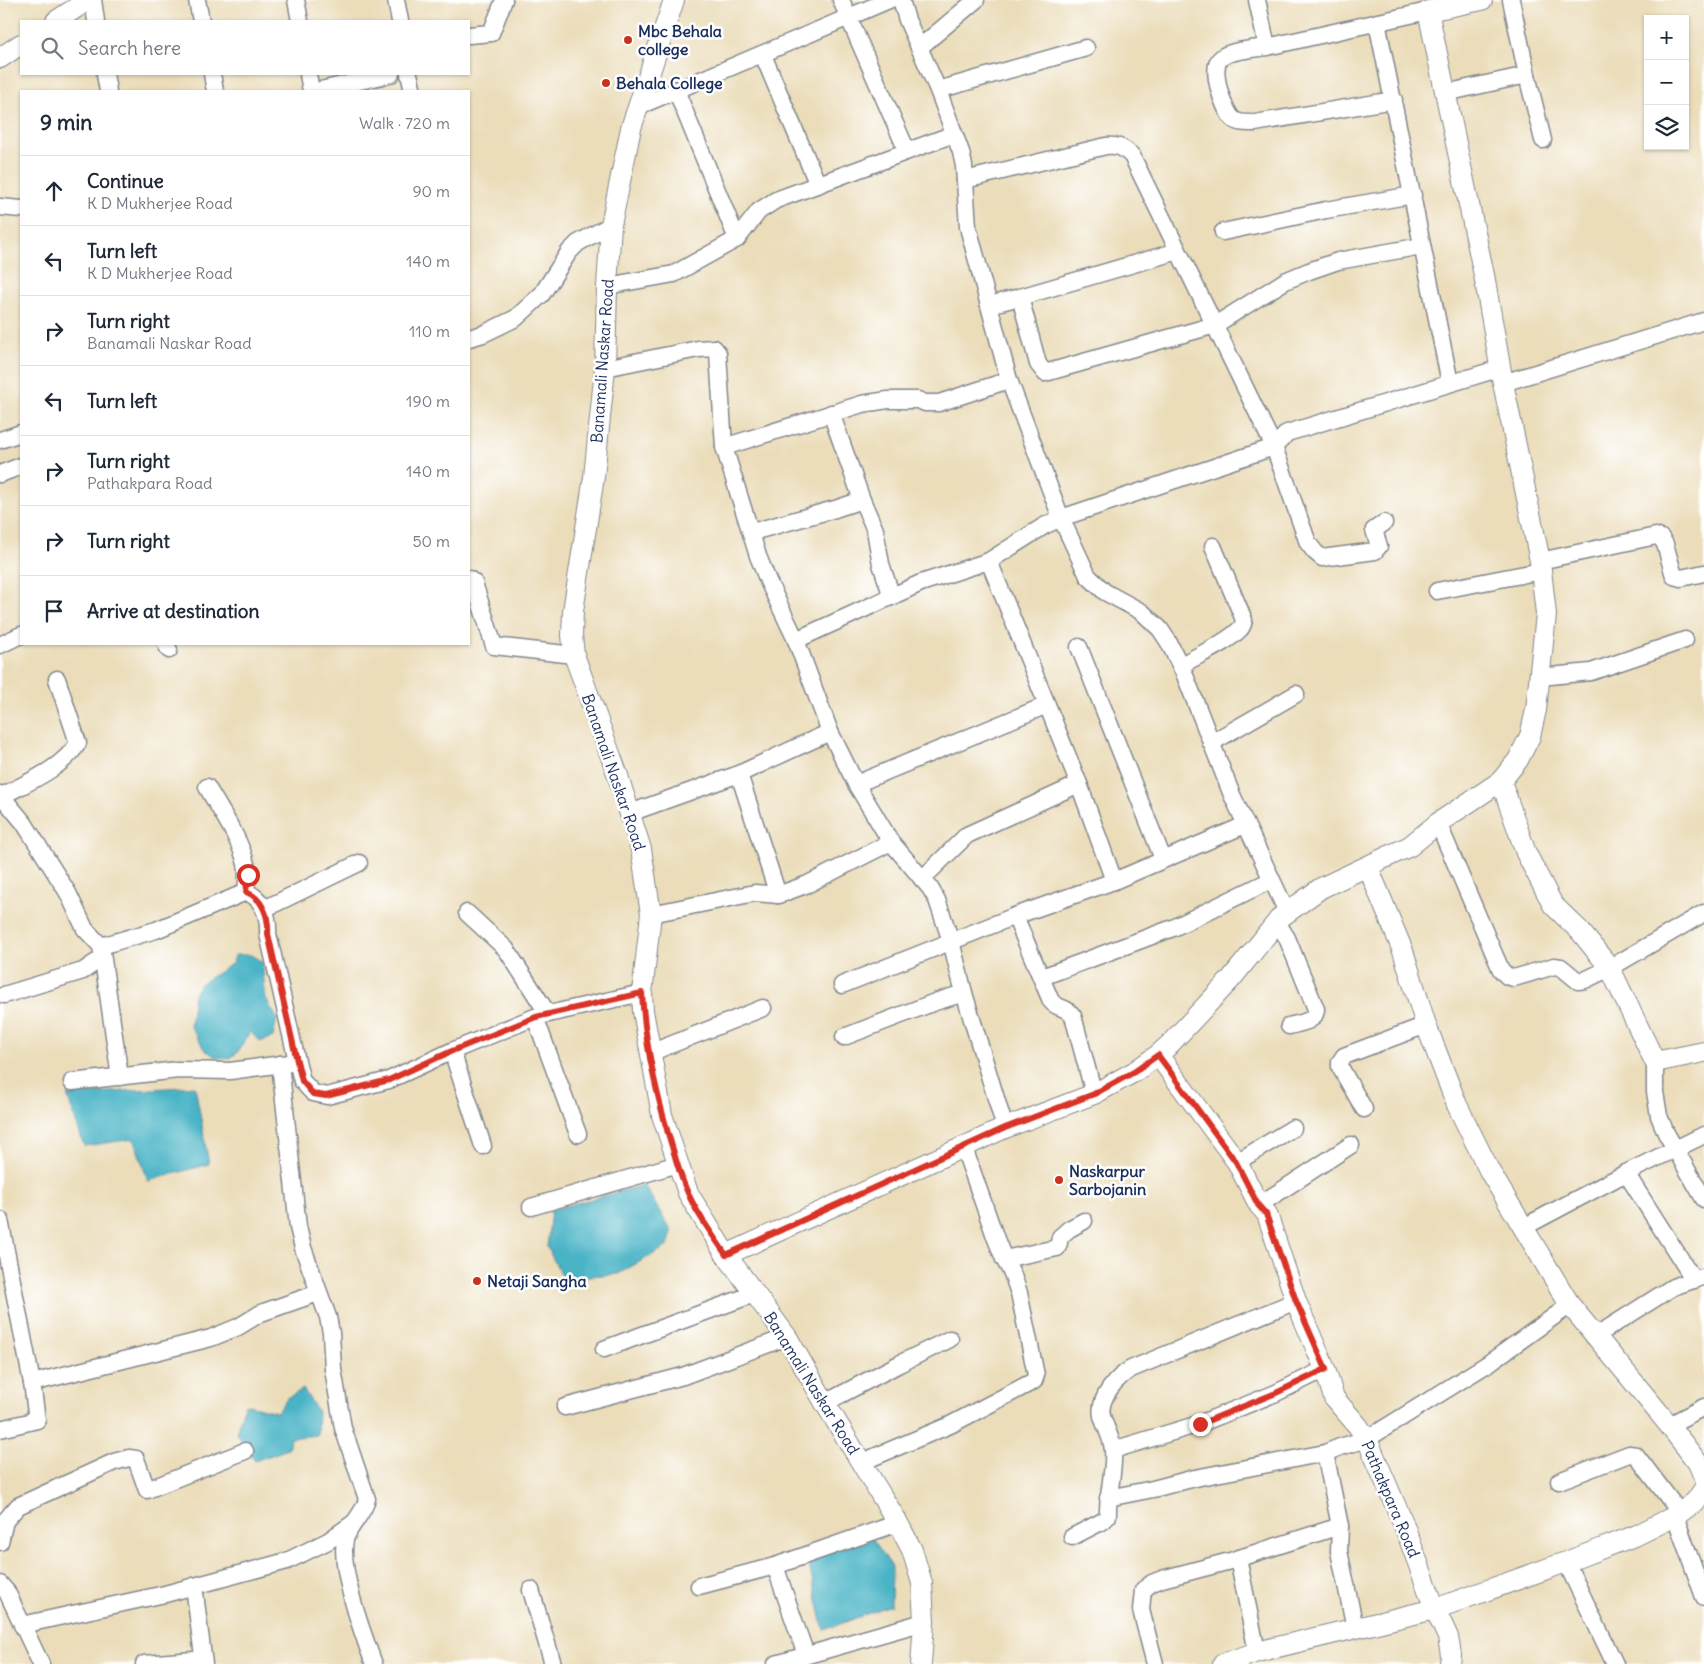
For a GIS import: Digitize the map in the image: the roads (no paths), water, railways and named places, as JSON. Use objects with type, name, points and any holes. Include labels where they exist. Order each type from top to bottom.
[{"type":"street","points":[[58,20],[88,0]]},
{"type":"street","points":[[93,0],[96,20]]},
{"type":"street","points":[[197,0],[201,20]]},
{"type":"street","points":[[296,0],[300,20]]},
{"type":"street","points":[[396,0],[400,20]]},
{"type":"street","points":[[470,35],[491,33],[504,0]]},
{"type":"street","name":"Banamali Naskar Road","points":[[674,0],[631,128],[611,225],[605,368],[594,477],[573,611],[572,635],[574,655],[641,849],[651,914],[642,993],[643,1011],[662,1115],[678,1164],[688,1193],[726,1255],[786,1337],[862,1462],[912,1550],[922,1583],[924,1622],[921,1664]]},
{"type":"street","points":[[841,0],[907,151]]},
{"type":"street","points":[[637,107],[889,0]]},
{"type":"street","points":[[901,0],[907,20],[938,90],[961,152],[968,227],[1009,380],[1061,518],[1088,576],[1105,592],[1142,612],[1168,640],[1245,825],[1271,880],[1287,938],[1316,1009],[1316,1015],[1312,1019],[1289,1026]]},
{"type":"street","points":[[919,48],[976,0]]},
{"type":"street","points":[[1257,0],[1266,46]]},
{"type":"street","points":[[1394,100],[1245,124],[1234,120],[1224,104],[1216,75],[1216,66],[1219,59],[1227,54],[1482,0]]},
{"type":"street","points":[[1511,0],[1526,75],[1544,140]]},
{"type":"street","points":[[726,1255],[1005,1128],[1094,1094],[1134,1072],[1158,1055],[1231,979],[1282,917],[1321,888],[1410,846],[1438,823],[1500,781],[1518,760],[1530,736],[1536,710],[1540,677],[1546,614],[1541,566],[1502,376],[1484,275],[1428,10]]},
{"type":"street","points":[[1377,22],[1450,383]]},
{"type":"street","points":[[0,58],[20,45]]},
{"type":"street","points":[[938,90],[1086,48]]},
{"type":"street","points":[[763,55],[818,185]]},
{"type":"street","points":[[105,75],[108,90]]},
{"type":"street","points":[[212,75],[215,90]]},
{"type":"street","points":[[308,75],[311,90]]},
{"type":"street","points":[[320,90],[387,75]]},
{"type":"street","points":[[409,75],[413,90]]},
{"type":"street","points":[[1445,93],[1526,75]]},
{"type":"street","points":[[676,90],[737,239]]},
{"type":"street","points":[[607,286],[674,274],[737,239],[759,211],[776,200],[954,134]]},
{"type":"street","points":[[965,180],[1106,146],[1114,145],[1124,148],[1132,156],[1274,447],[1308,543],[1322,558],[1375,551],[1379,546],[1374,530],[1384,523]]},
{"type":"street","points":[[1223,232],[1326,210],[1413,195]]},
{"type":"street","points":[[0,207],[20,209]]},
{"type":"street","points":[[470,338],[489,332],[516,318],[542,294],[569,252],[578,244],[611,225]]},
{"type":"street","points":[[1020,298],[1038,364],[1045,374],[1215,325],[1285,282],[1309,270],[1338,260],[1422,246]]},
{"type":"street","points":[[989,305],[1020,298],[1178,251]]},
{"type":"street","points":[[796,640],[921,584],[989,561],[1044,526],[1061,518],[1274,447],[1287,433],[1450,383],[1502,376],[1704,322]]},
{"type":"street","points":[[605,368],[698,349],[714,348],[718,353],[724,447],[758,556],[796,640],[830,732],[856,784],[891,842],[937,900],[951,941],[964,993],[1005,1128]]},
{"type":"street","points":[[724,447],[831,413],[876,401],[918,400],[925,403],[939,403],[1009,380]]},
{"type":"street","points":[[831,413],[862,500],[875,530],[881,564],[892,597]]},
{"type":"street","points":[[0,440],[20,433]]},
{"type":"street","points":[[0,474],[20,466]]},
{"type":"street","points":[[752,532],[835,510],[862,500]]},
{"type":"street","points":[[1438,591],[1656,536],[1661,538],[1665,544],[1674,576],[1681,578],[1704,573]]},
{"type":"street","points":[[1180,666],[1239,631],[1243,626],[1244,620],[1213,546]]},
{"type":"street","points":[[989,561],[1079,784],[1114,881]]},
{"type":"street","points":[[470,580],[474,583],[494,646],[574,655]]},
{"type":"street","points":[[0,645],[20,635]]},
{"type":"street","points":[[1540,677],[1591,672],[1685,640]]},
{"type":"street","points":[[1079,647],[1163,859]]},
{"type":"street","points":[[57,678],[78,743],[73,752],[58,764],[1,795],[24,823],[52,866],[68,893],[85,929],[101,952],[120,1077]]},
{"type":"street","points":[[1211,743],[1296,694]]},
{"type":"street","points":[[856,784],[1047,705]]},
{"type":"street","points":[[630,814],[739,774],[830,732]]},
{"type":"street","points":[[739,774],[778,895]]},
{"type":"street","points":[[1500,781],[1526,853],[1553,905],[1580,932],[1610,968],[1655,1062],[1655,1092],[1659,1116],[1676,1149],[1697,1173],[1704,1199]]},
{"type":"street","points":[[922,879],[967,835],[1079,784]]},
{"type":"street","points":[[207,787],[236,839],[246,864],[248,875],[246,892]]},
{"type":"street","points":[[1438,823],[1501,970],[1507,976],[1514,978],[1554,966],[1561,967],[1578,980],[1585,980],[1610,968],[1704,913]]},
{"type":"street","points":[[842,985],[1015,916],[1114,881],[1245,825]]},
{"type":"street","points":[[651,914],[755,893],[778,895],[808,884],[891,842]]},
{"type":"street","points":[[264,909],[359,862]]},
{"type":"street","points":[[1368,867],[1402,951],[1426,1025],[1457,1105],[1490,1172],[1570,1305],[1594,1337],[1669,1425],[1698,1463],[1704,1477]]},
{"type":"street","points":[[1042,977],[1173,928],[1271,880]]},
{"type":"street","points":[[4,995],[83,971],[101,952],[246,892],[254,894],[259,899],[267,918],[268,934],[302,1081],[313,1094],[326,1096],[389,1080],[452,1051],[542,1016],[642,993]]},
{"type":"street","points":[[467,913],[506,949],[542,1016],[578,1134]]},
{"type":"street","points":[[1015,916],[1051,1001],[1055,1007],[1068,1010],[1073,1016],[1094,1094]]},
{"type":"street","points":[[844,1037],[964,993]]},
{"type":"street","points":[[650,1053],[763,1008]]},
{"type":"street","points":[[1364,1109],[1340,1067],[1340,1062],[1344,1056],[1426,1025]]},
{"type":"street","points":[[452,1051],[483,1146]]},
{"type":"street","points":[[1655,1062],[1704,1052]]},
{"type":"street","name":"Pathakpara Road","points":[[1158,1055],[1236,1162],[1258,1205],[1266,1214],[1296,1301],[1326,1369],[1334,1398],[1358,1426],[1367,1440],[1404,1526],[1435,1609],[1448,1637],[1451,1655],[1450,1664]]},
{"type":"street","points":[[72,1082],[178,1070],[230,1071],[297,1061]]},
{"type":"street","points":[[280,1064],[298,1227],[303,1248],[328,1317],[332,1333],[333,1369],[343,1428],[367,1499],[366,1505],[352,1524],[345,1539],[344,1556],[354,1602],[374,1664]]},
{"type":"street","points":[[1236,1162],[1293,1128]]},
{"type":"street","points":[[1522,1228],[1626,1173],[1704,1135]]},
{"type":"street","points":[[1258,1205],[1351,1145]]},
{"type":"street","points":[[862,1462],[950,1424],[1034,1381],[1036,1375],[1019,1293],[1012,1273],[1004,1259],[964,1148]]},
{"type":"street","points":[[531,1207],[678,1164]]},
{"type":"street","points":[[1594,1337],[1673,1286],[1699,1278],[1626,1173]]},
{"type":"street","points":[[0,1220],[32,1383],[37,1420],[0,1430]]},
{"type":"street","points":[[1004,1259],[1057,1248],[1060,1243],[1060,1237],[1084,1221]]},
{"type":"street","points":[[32,1383],[211,1338],[238,1327],[261,1313],[318,1293]]},
{"type":"street","points":[[604,1348],[754,1294]]},
{"type":"street","points":[[1072,1537],[1103,1521],[1108,1516],[1113,1450],[1102,1414],[1102,1406],[1108,1392],[1123,1374],[1140,1365],[1296,1301]]},
{"type":"street","points":[[1108,1498],[1154,1489],[1195,1478],[1325,1453],[1367,1440],[1489,1363],[1570,1305]]},
{"type":"street","points":[[565,1407],[683,1376],[786,1337]]},
{"type":"street","points":[[825,1403],[950,1339]]},
{"type":"street","points":[[1113,1450],[1200,1424],[1276,1393],[1326,1369]]},
{"type":"street","points":[[1669,1425],[1704,1407]]},
{"type":"street","points":[[0,1542],[5,1521],[18,1506],[114,1462],[129,1458],[136,1459],[147,1490],[245,1451]]},
{"type":"street","points":[[1325,1453],[1340,1526],[1339,1551],[1355,1628]]},
{"type":"street","points":[[1559,1481],[1629,1454],[1636,1455],[1692,1506],[1704,1597]]},
{"type":"street","points":[[1223,1664],[1257,1652],[1435,1609],[1637,1535],[1692,1506]]},
{"type":"street","points":[[699,1586],[775,1566],[898,1523]]},
{"type":"street","points":[[22,1625],[194,1586],[287,1561],[328,1541],[352,1524]]},
{"type":"street","points":[[1155,1664],[1141,1610],[1143,1590],[1152,1583],[1162,1578],[1238,1558],[1340,1526]]},
{"type":"street","points":[[1238,1558],[1257,1652]]},
{"type":"street","points":[[1566,1562],[1615,1664]]},
{"type":"street","points":[[775,1566],[806,1655]]},
{"type":"street","points":[[0,1584],[7,1592],[41,1664]]},
{"type":"street","points":[[144,1664],[199,1662],[194,1586]]},
{"type":"street","points":[[531,1590],[552,1664]]},
{"type":"street","points":[[776,1664],[924,1622]]},
{"type":"water","points":[[235,955],[251,955],[262,962],[266,999],[277,1018],[273,1037],[260,1042],[250,1032],[237,1053],[228,1059],[216,1057],[205,1050],[190,1026],[194,994],[200,984],[233,963]]},
{"type":"water","points":[[195,1086],[209,1164],[148,1181],[134,1139],[84,1146],[67,1095]]},
{"type":"water","points":[[644,1185],[672,1232],[668,1246],[618,1274],[563,1278],[547,1247],[551,1210]]},
{"type":"water","points":[[303,1389],[318,1412],[317,1435],[290,1438],[288,1449],[255,1461],[236,1433],[245,1404],[277,1412],[286,1399]]},
{"type":"water","points":[[871,1536],[892,1567],[891,1605],[824,1630],[807,1557]]},
{"type":"place","name":"Mbc Behala college","points":[[628,40]]},
{"type":"place","name":"Behala College","points":[[606,83]]},
{"type":"place","name":"Naskarpur Sarbojanin","points":[[1059,1180]]},
{"type":"place","name":"Netaji Sangha","points":[[477,1281]]}]
